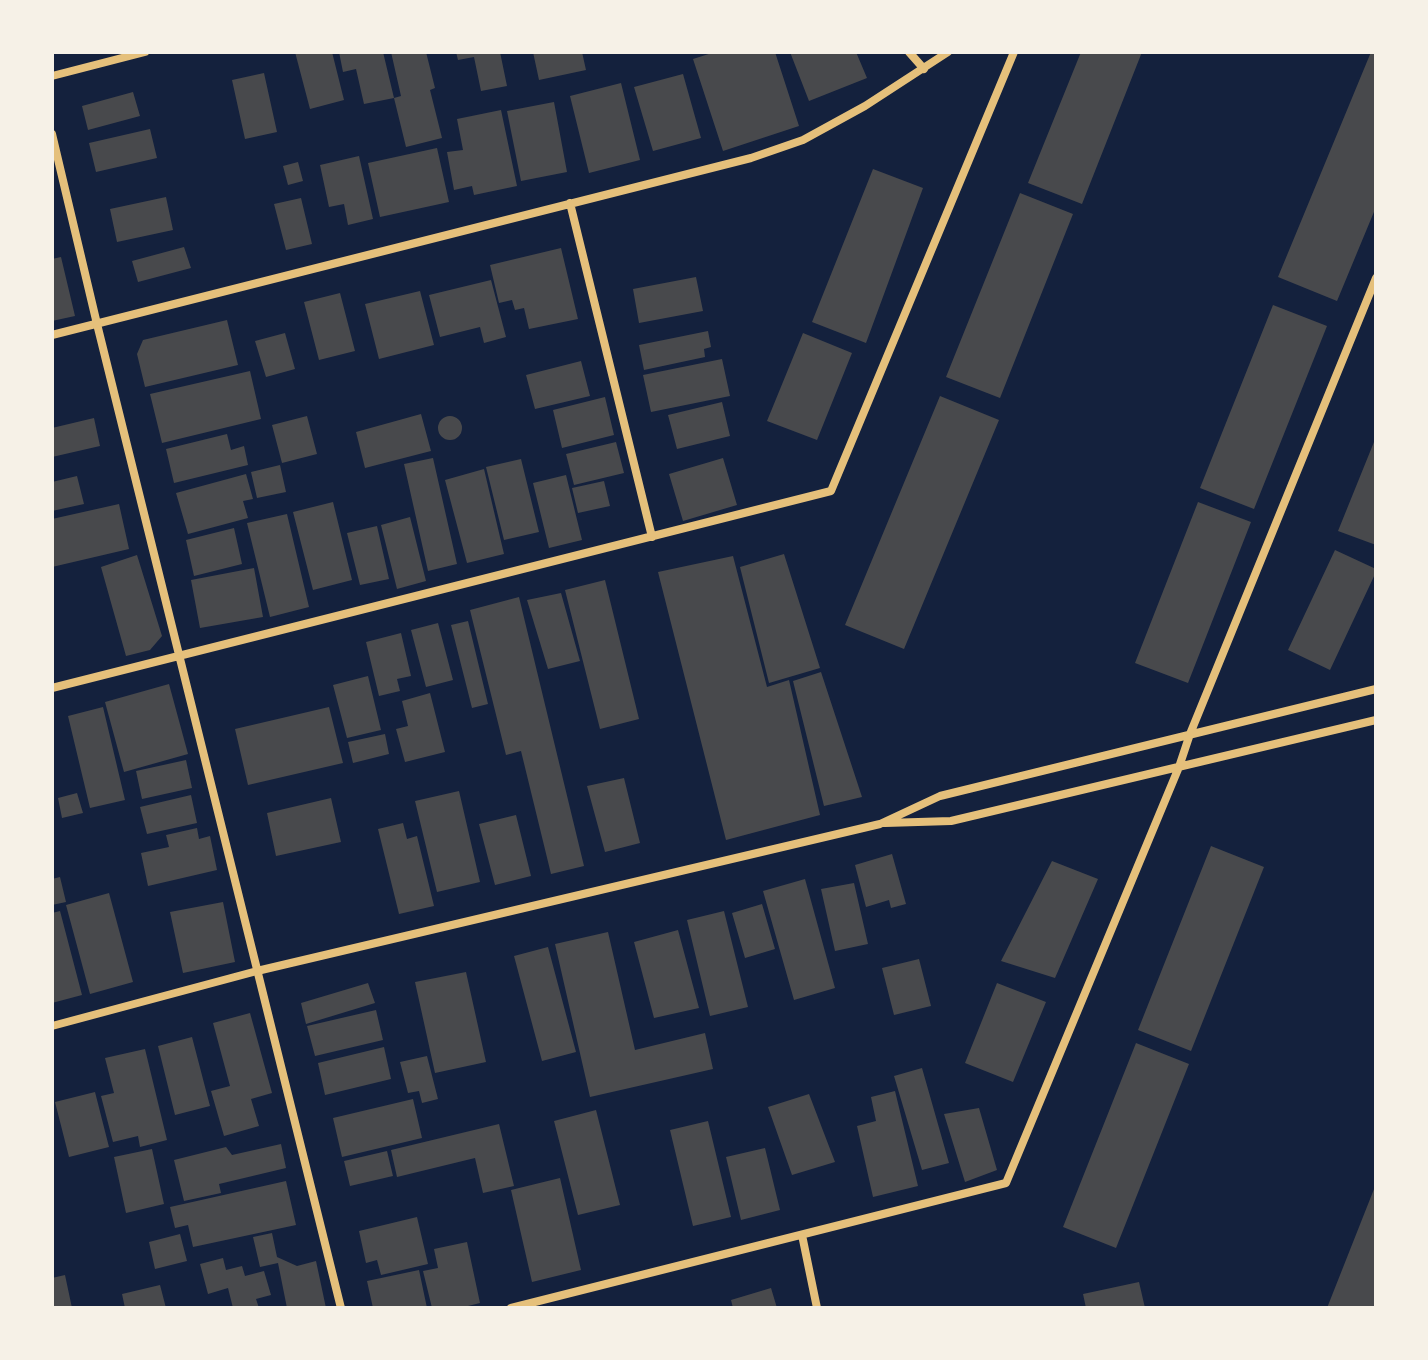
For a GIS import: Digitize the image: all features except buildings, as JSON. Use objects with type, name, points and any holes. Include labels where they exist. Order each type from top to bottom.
[{"type":"street","points":[[52,76],[145,52]]},
{"type":"street","points":[[909,52],[924,69]]},
{"type":"street","points":[[52,335],[695,174],[803,140],[948,52]]},
{"type":"street","points":[[52,688],[831,491],[1014,52]]},
{"type":"street","points":[[52,134],[341,1308]]},
{"type":"street","points":[[570,203],[652,537]]},
{"type":"street","points":[[511,1308],[1006,1183],[1179,767],[1376,278]]},
{"type":"street","points":[[880,824],[940,796],[1376,689]]},
{"type":"street","points":[[52,1026],[257,971],[880,824],[951,821],[1376,720]]},
{"type":"street","points":[[802,1235],[817,1308]]}]
